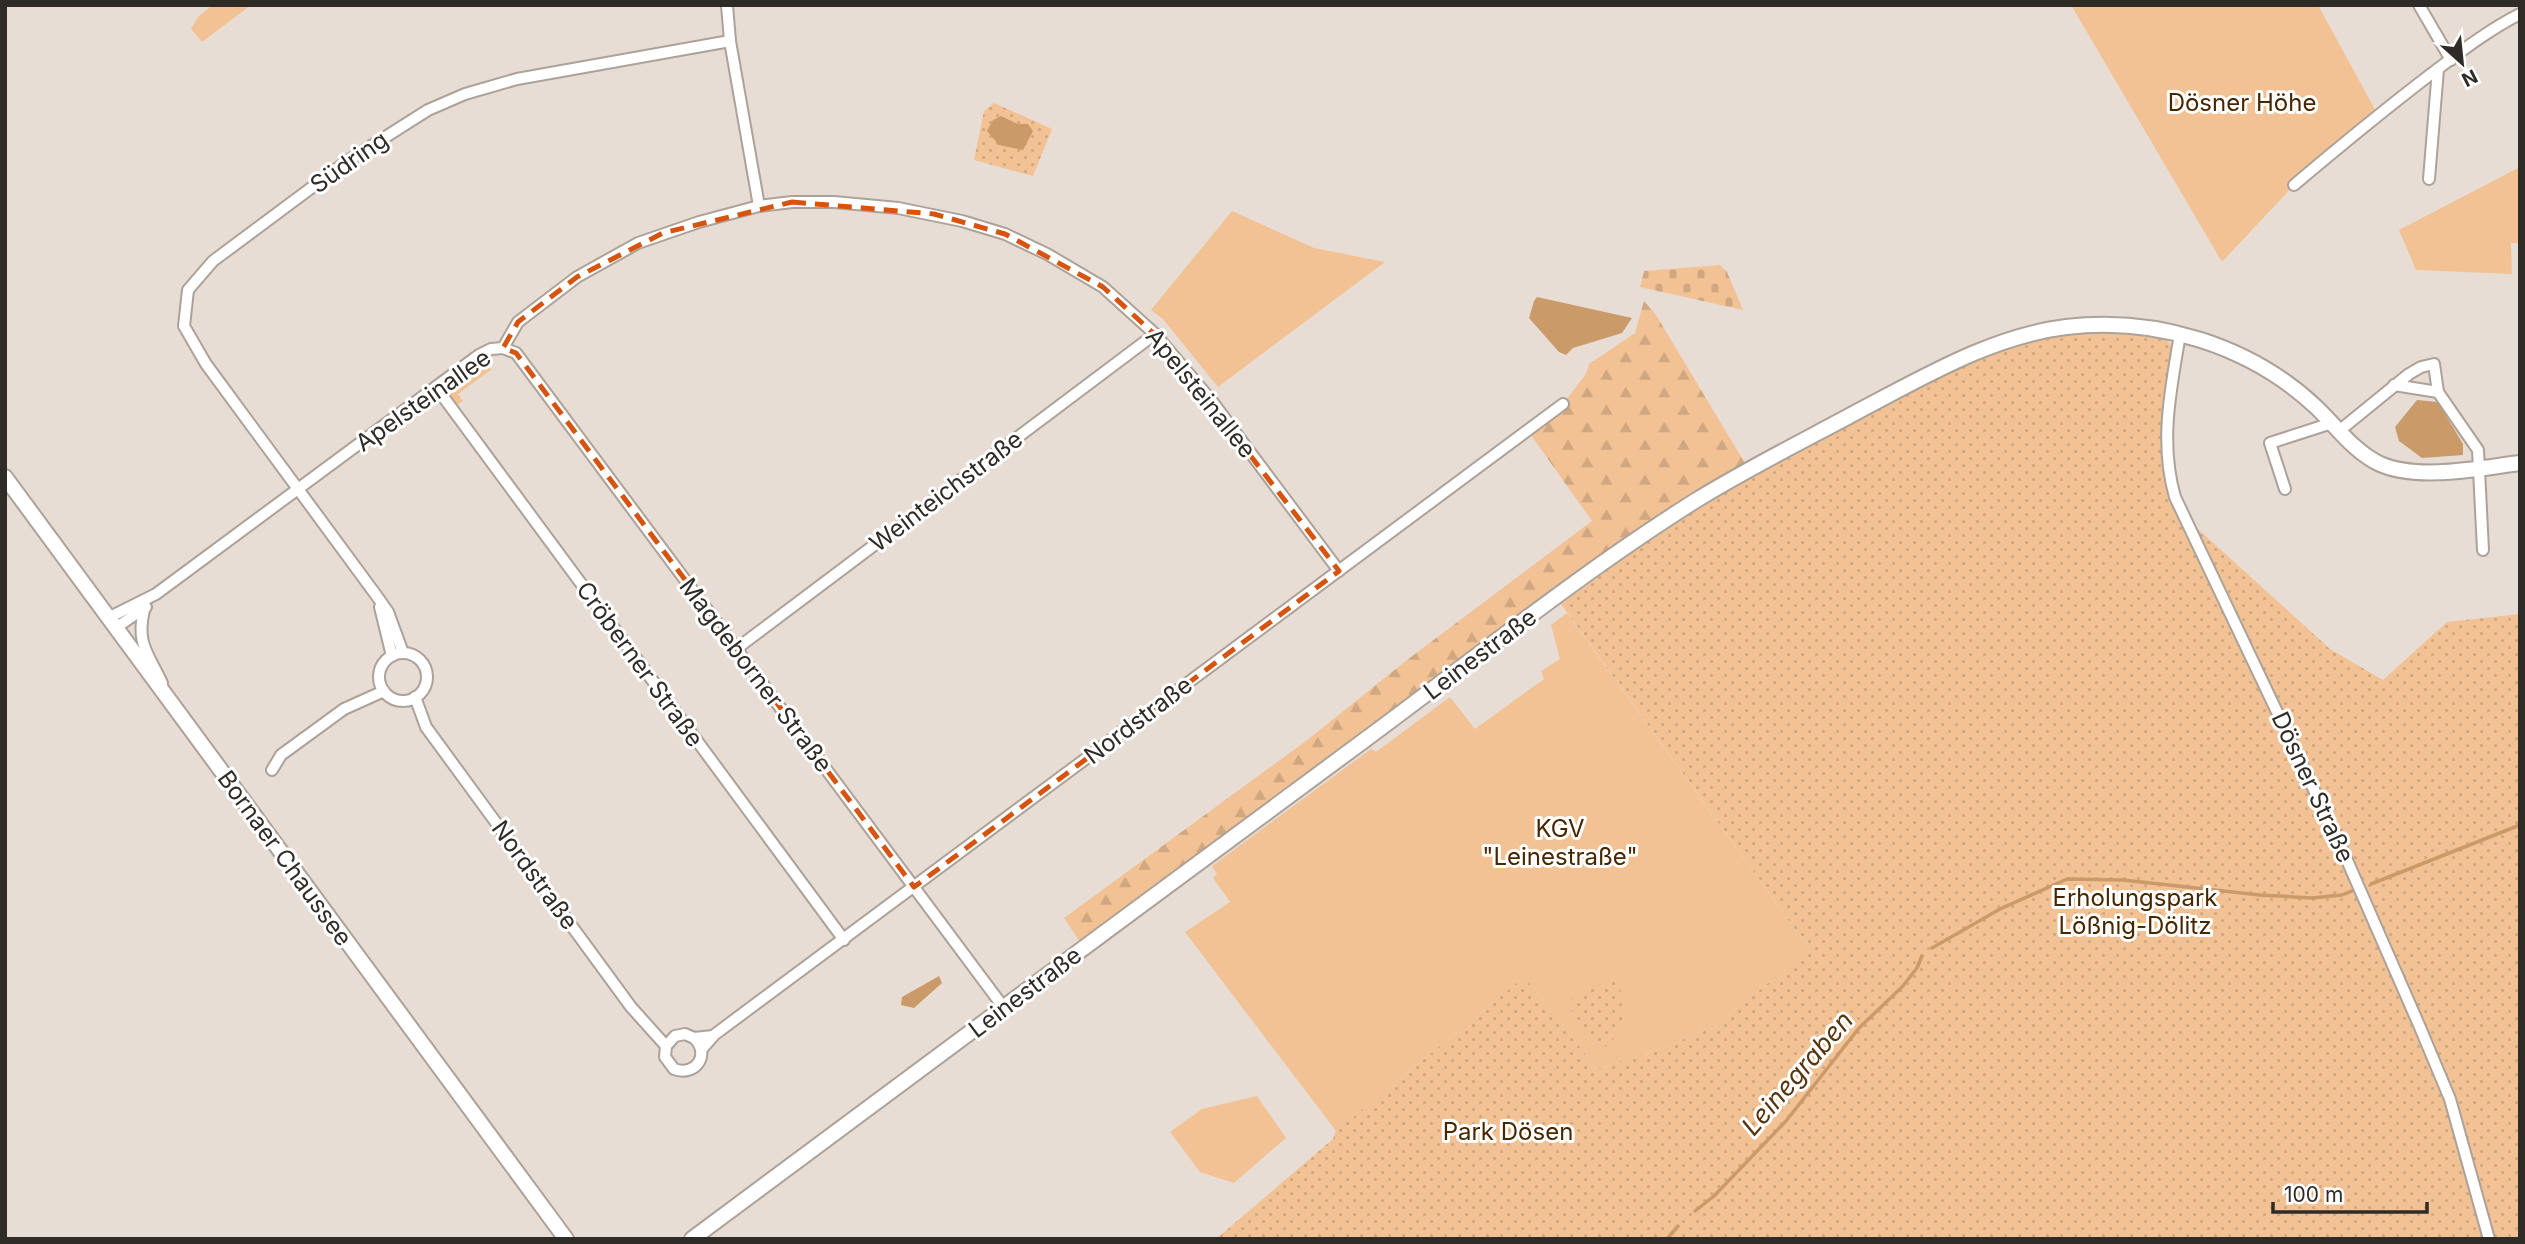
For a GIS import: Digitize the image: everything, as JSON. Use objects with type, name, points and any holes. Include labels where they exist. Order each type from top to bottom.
[{"type":"main road","name":"Leinestraße","points":[[692,1239],[1562,593],[1650,531],[1709,493],[1906,387],[1978,352],[2021,337],[2069,327],[2102,325],[2180,334],[2206,341],[2253,361],[2292,387],[2368,457],[2389,467],[2430,471],[2520,463]]},
{"type":"main road","name":"Bornaer Chaussee","points":[[5,477],[566,1239]]},
{"type":"street","points":[[727,5],[730,41],[759,206]]},
{"type":"street","points":[[2419,5],[2451,60]]},
{"type":"street","points":[[2294,185],[2371,120],[2438,69],[2520,14]]},
{"type":"street","name":"Südring","points":[[397,654],[376,594],[206,364],[184,326],[188,290],[213,261],[346,163],[446,101],[517,79],[730,41]]},
{"type":"street","points":[[2429,179],[2438,69]]},
{"type":"street","name":"Apelsteinallee","points":[[114,622],[156,594],[479,355],[491,349],[503,348],[518,322],[577,277],[663,233],[759,206],[792,202],[834,202],[934,214],[1005,234],[1047,254],[1103,287],[1155,334],[1211,400],[1339,571]]},
{"type":"street","name":"Weinteichstraße","points":[[736,649],[1155,334]]},
{"type":"street","name":"Dösner Straße","points":[[2180,334],[2166,433],[2168,472],[2175,496],[2333,828],[2429,1049],[2450,1100],[2489,1239]]},
{"type":"street","name":"Magdeborner Straße","points":[[503,348],[516,353],[1004,1008]]},
{"type":"street","points":[[2285,489],[2270,443],[2336,427],[2421,367],[2434,364],[2438,392],[2478,450],[2483,550]]},
{"type":"street","points":[[2394,385],[2438,392]]},
{"type":"street","name":"Cröberner Straße","points":[[436,387],[844,940]]},
{"type":"street","name":"Nordstraße","points":[[415,698],[426,727],[631,1007],[666,1045],[667,1062],[674,1069],[693,1069],[698,1065],[702,1049],[713,1036],[1563,404]]},
{"type":"street","name":"Apelsteinallee","points":[[114,622],[144,610],[156,594]]},
{"type":"street","points":[[144,610],[140,625],[142,642],[170,701]]},
{"type":"street","points":[[397,654],[420,660],[427,673],[424,689],[415,698],[397,700],[384,691],[380,683],[380,670],[387,659],[397,654]]},
{"type":"street","points":[[272,770],[281,755],[344,709],[384,691]]},
{"type":"street","points":[[666,1045],[671,1038],[679,1035],[694,1038],[713,1036]]},
{"type":"street","points":[[694,1038],[702,1049]]},
{"type":"highlighted area","points":[[792,202],[934,214],[1005,234],[1103,287],[1164,343],[1339,571],[914,887],[516,353],[503,348],[518,322],[577,277],[663,233]]},
{"type":"green space","points":[[212,5],[251,5],[202,42],[191,29],[198,17]]},
{"type":"green space","name":"Dösner Höhe","points":[[2071,5],[2318,5],[2378,115],[2294,185],[2222,262]]},
{"type":"green space","points":[[994,103],[1052,129],[1033,176],[974,160],[984,111]]},
{"type":"green space","points":[[2520,167],[2520,243],[2511,243],[2512,274],[2416,270],[2399,230]]},
{"type":"green space","points":[[1232,211],[1314,248],[1385,262],[1218,387],[1163,319],[1151,310]]},
{"type":"green space","points":[[1720,265],[1727,272],[1743,310],[1640,287],[1644,271]]},
{"type":"green space","points":[[1644,301],[1656,315],[1749,470],[1698,499],[1084,948],[1064,918],[1306,741],[1407,660],[1592,521],[1528,431],[1563,404],[1586,374],[1589,364],[1635,333]]},
{"type":"green space","name":"Erholungspark Lößnig-Dölitz","points":[[2077,331],[2128,331],[2166,338],[2171,346],[2172,356],[2161,431],[2164,475],[2178,511],[2330,649],[2383,680],[2447,622],[2520,614],[2520,1239],[1216,1239],[1333,1139],[1336,1131],[1524,977],[1597,1069],[1671,1045],[1717,1024],[1810,950],[1561,604],[1652,538],[1702,506],[1826,436],[1975,360],[2032,339]]},
{"type":"green space","points":[[481,361],[492,369],[458,394],[463,401],[456,406],[447,393],[448,386]]},
{"type":"green space","name":"KGV \"Leinestraße\"","points":[[1567,613],[1810,950],[1717,1024],[1671,1045],[1597,1069],[1524,977],[1336,1131],[1185,932],[1230,902],[1213,878],[1217,874],[1212,866],[1371,749],[1376,752],[1450,697],[1475,729],[1544,679],[1541,671],[1560,659],[1551,625]]},
{"type":"green space","points":[[1618,979],[1624,1020],[1617,1035],[1600,1052],[1566,1002],[1589,988]]},
{"type":"green space","points":[[1257,1096],[1286,1138],[1234,1183],[1200,1172],[1170,1132],[1202,1109]]},
{"type":"shaded area","points":[[1001,116],[1018,124],[1028,124],[1033,131],[1023,150],[999,145],[987,131],[993,120]]},
{"type":"shaded area","points":[[1537,297],[1632,318],[1622,333],[1573,348],[1566,355],[1559,352],[1529,318]]},
{"type":"shaded area","points":[[2417,400],[2438,402],[2463,444],[2463,455],[2422,458],[2399,441],[2395,427]]},
{"type":"shaded area","points":[[939,976],[942,983],[914,1008],[901,1005],[902,997]]},
{"type":"waterway","name":"Leinegraben","points":[[2371,884],[2520,825]]},
{"type":"waterway","name":"Leinegraben","points":[[1932,948],[2000,909],[2067,879],[2123,880],[2312,898],[2342,895],[2354,890]]},
{"type":"waterway","name":"Leinegraben","points":[[1695,1211],[1714,1196],[1786,1121],[1859,1028],[1902,987],[1917,968],[1922,956]]},
{"type":"waterway","name":"Leinegraben","points":[[1667,1239],[1678,1226]]},
{"type":"park label","name":"Park Dösen","points":[[1508,1131]]}]
